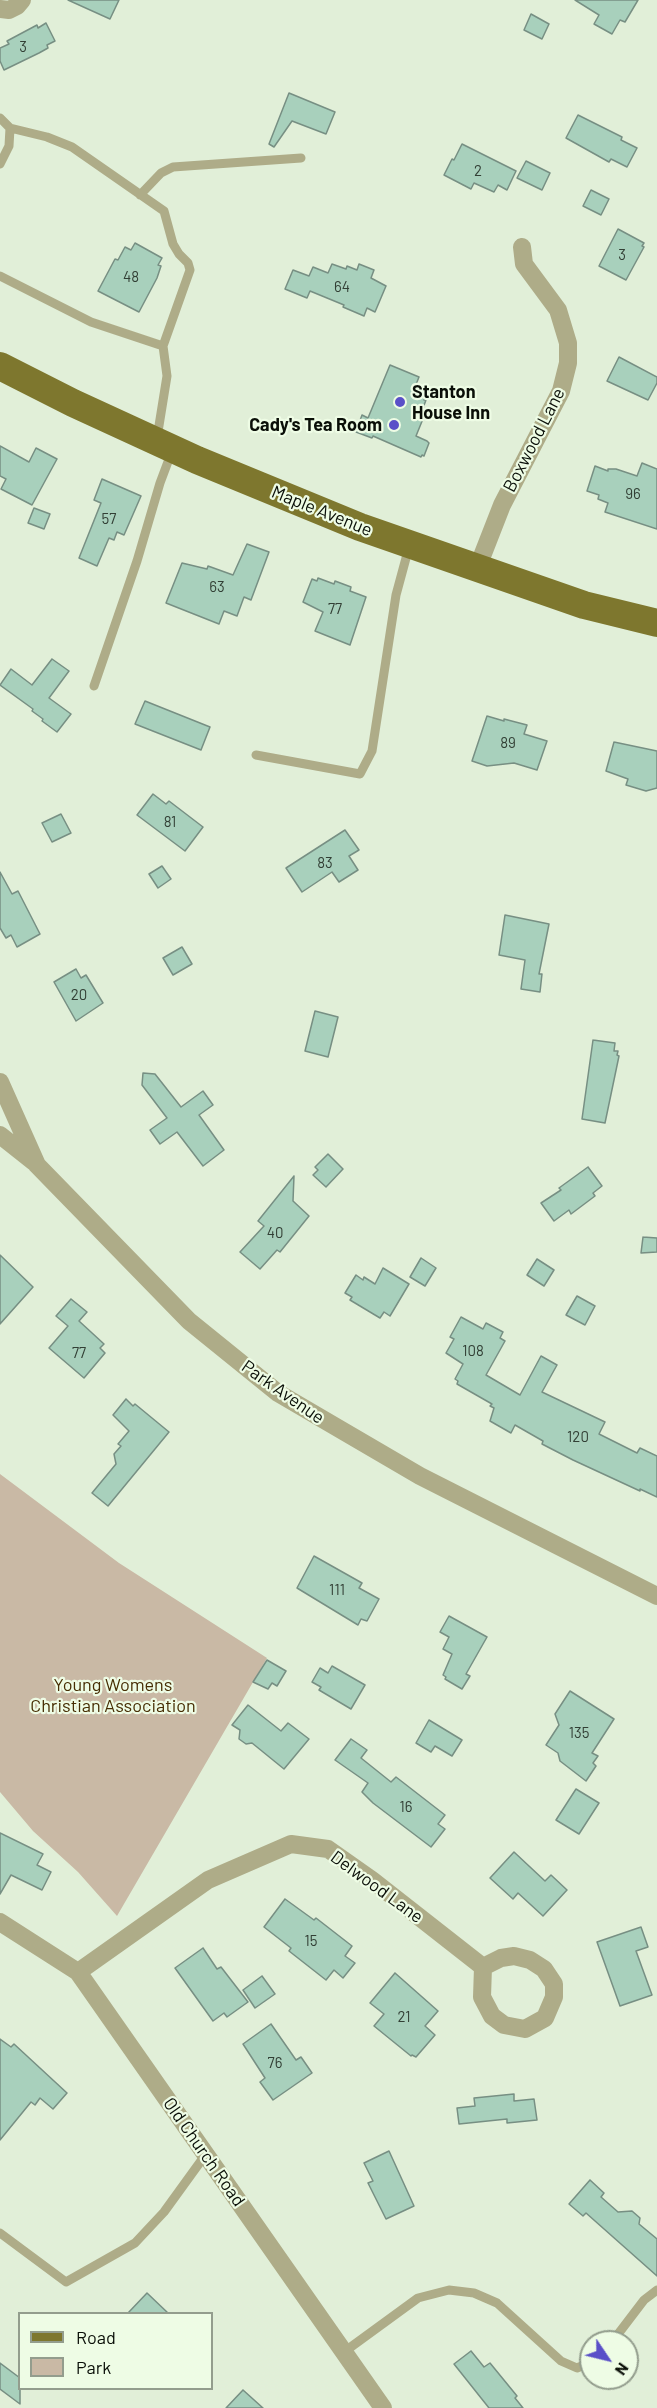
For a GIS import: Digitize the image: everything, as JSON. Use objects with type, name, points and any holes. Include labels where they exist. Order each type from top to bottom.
[{"type":"main road","name":"Maple Avenue","points":[[0,366],[73,403],[290,500],[477,569],[584,605],[657,623]]},
{"type":"street","points":[[0,9],[9,10],[22,0]]},
{"type":"street","name":"Boxwood Lane","points":[[477,569],[502,506],[561,391],[568,363],[568,343],[558,310],[524,264],[522,247]]},
{"type":"street","name":"Park Avenue","points":[[0,1082],[37,1165],[189,1321],[278,1393],[420,1476],[657,1596]]},
{"type":"street","points":[[0,1135],[37,1165]]},
{"type":"street","name":"Delwood Lane","points":[[78,1972],[208,1880],[291,1844],[328,1849],[372,1880],[483,1967]]},
{"type":"street","name":"Old Church Road","points":[[0,1922],[78,1972],[383,2408]]},
{"type":"street","points":[[514,1956],[530,1960],[544,1969],[554,1984],[554,1997],[545,2018],[525,2029],[504,2025],[492,2016],[482,1997],[483,1967],[501,1958],[514,1956]]},
{"type":"lane","points":[[0,117],[10,128],[47,137],[72,147],[164,212],[173,244],[188,263],[190,270],[163,346],[168,376],[165,445],[160,483],[138,561],[94,686]]},
{"type":"lane","points":[[0,164],[9,146],[10,128]]},
{"type":"lane","points":[[141,195],[161,173],[173,167],[301,158]]},
{"type":"lane","points":[[0,276],[91,322],[163,346]]},
{"type":"lane","points":[[256,755],[360,774],[372,751],[396,595],[410,545]]},
{"type":"lane","points":[[0,2233],[66,2282],[135,2242],[164,2212],[206,2154]]},
{"type":"lane","points":[[344,2352],[418,2298],[449,2290],[474,2293],[497,2304],[561,2361],[579,2368]]},
{"type":"lane","points":[[621,2330],[644,2300],[657,2290]]},
{"type":"green space","name":"Young Womens Christian Association","points":[[0,1474],[119,1563],[267,1658],[117,1916],[78,1872],[33,1831],[0,1792]]},
{"type":"building","points":[[68,0],[119,0],[110,19]]},
{"type":"building","points":[[575,0],[638,0],[625,22],[620,20],[612,34],[594,24],[599,15]]},
{"type":"building","points":[[531,14],[549,24],[542,39],[524,30]]},
{"type":"building","points":[[46,23],[55,41],[47,45],[48,48],[4,70],[0,61],[0,48],[9,44],[7,41],[37,25],[38,28]]},
{"type":"building","points":[[289,93],[335,112],[326,134],[292,121],[274,147],[269,144]]},
{"type":"building","points":[[578,115],[622,137],[621,140],[637,148],[627,167],[611,159],[609,162],[566,138]]},
{"type":"building","points":[[462,144],[516,171],[507,190],[498,185],[494,192],[474,183],[471,189],[444,175]]},
{"type":"building","points":[[526,161],[550,173],[542,190],[517,178]]},
{"type":"building","points":[[591,190],[609,199],[601,215],[583,206]]},
{"type":"building","points":[[618,229],[644,243],[626,280],[599,266]]},
{"type":"building","points":[[135,243],[162,258],[158,265],[161,266],[157,278],[139,312],[98,291],[115,259],[118,260],[125,247],[131,250]]},
{"type":"building","points":[[332,264],[357,270],[359,264],[374,270],[371,278],[386,286],[375,312],[367,308],[364,316],[310,291],[307,298],[285,289],[293,270],[309,276],[313,267],[328,273]]},
{"type":"building","points":[[619,357],[657,377],[657,383],[648,400],[607,381]]},
{"type":"building","points":[[390,365],[419,377],[413,392],[425,397],[424,400],[426,400],[423,408],[427,409],[416,436],[429,443],[424,456],[421,457],[373,436],[372,438],[356,432],[362,415],[368,418]]},
{"type":"building","points":[[0,446],[29,462],[36,448],[57,459],[32,505],[1,489],[6,479],[0,476]]},
{"type":"building","points":[[642,463],[657,469],[657,529],[605,512],[608,503],[598,499],[599,495],[587,491],[595,466],[608,471],[608,469],[616,469],[637,476]]},
{"type":"building","points":[[102,479],[141,496],[124,535],[117,532],[114,540],[109,538],[97,566],[79,558],[101,503],[94,500]]},
{"type":"building","points":[[34,508],[50,514],[44,529],[28,523]]},
{"type":"building","points":[[247,544],[269,552],[251,600],[244,597],[237,616],[224,611],[219,624],[166,603],[182,563],[207,569],[208,566],[233,575]]},
{"type":"building","points":[[318,578],[351,587],[350,591],[366,597],[350,645],[315,631],[323,612],[303,602],[312,579],[317,581]]},
{"type":"building","points":[[52,659],[69,671],[49,698],[71,714],[57,732],[42,721],[43,719],[32,711],[33,709],[0,685],[11,669],[32,685]]},
{"type":"building","points":[[145,701],[210,727],[201,750],[135,724]]},
{"type":"building","points":[[487,716],[527,725],[524,734],[547,741],[537,770],[514,763],[487,766],[472,761]]},
{"type":"building","points":[[614,742],[657,751],[657,788],[646,791],[626,785],[628,779],[606,771]]},
{"type":"building","points":[[153,794],[166,804],[169,801],[203,827],[185,851],[137,815]]},
{"type":"building","points":[[61,814],[71,833],[52,842],[42,823]]},
{"type":"building","points":[[345,830],[359,850],[349,856],[358,870],[339,882],[332,872],[302,892],[286,868]]},
{"type":"building","points":[[162,866],[171,879],[158,888],[149,874]]},
{"type":"building","points":[[0,872],[12,894],[18,891],[40,934],[17,947],[11,935],[6,938],[0,928]]},
{"type":"building","points":[[505,915],[549,924],[539,974],[542,974],[540,992],[521,989],[525,960],[499,955]]},
{"type":"building","points":[[182,947],[192,964],[173,975],[163,958]]},
{"type":"building","points":[[76,969],[81,978],[86,975],[103,1003],[76,1021],[54,982]]},
{"type":"building","points":[[315,1011],[338,1017],[328,1057],[305,1051]]},
{"type":"building","points":[[593,1040],[615,1043],[614,1051],[618,1051],[619,1056],[605,1123],[582,1119]]},
{"type":"building","points":[[143,1073],[155,1074],[181,1107],[203,1091],[213,1105],[199,1115],[224,1150],[203,1166],[177,1132],[160,1144],[150,1130],[167,1118],[142,1085]]},
{"type":"building","points":[[328,1154],[343,1169],[326,1187],[313,1175],[318,1170],[315,1167]]},
{"type":"building","points":[[588,1167],[602,1186],[593,1193],[595,1196],[571,1214],[569,1210],[554,1221],[541,1203],[561,1190],[559,1188]]},
{"type":"building","points":[[294,1176],[293,1201],[309,1216],[280,1252],[277,1250],[260,1269],[240,1252],[264,1226],[258,1221]]},
{"type":"building","points":[[643,1237],[657,1238],[657,1252],[641,1253]]},
{"type":"building","points":[[0,1255],[33,1287],[0,1324]]},
{"type":"building","points":[[421,1258],[436,1268],[425,1286],[410,1277]]},
{"type":"building","points":[[537,1259],[554,1270],[544,1286],[527,1275]]},
{"type":"building","points":[[383,1268],[409,1284],[390,1316],[384,1312],[380,1318],[350,1300],[352,1297],[345,1293],[356,1275],[375,1284]]},
{"type":"building","points":[[577,1296],[595,1306],[585,1325],[566,1315]]},
{"type":"building","points":[[71,1299],[87,1312],[79,1321],[104,1344],[100,1348],[105,1353],[84,1378],[49,1348],[68,1326],[56,1316]]},
{"type":"building","points":[[461,1317],[483,1329],[486,1323],[503,1332],[500,1338],[505,1341],[486,1375],[520,1395],[541,1356],[557,1365],[542,1392],[605,1422],[599,1434],[637,1453],[640,1448],[657,1456],[657,1497],[573,1460],[542,1444],[543,1441],[515,1425],[511,1433],[490,1421],[494,1408],[490,1406],[492,1404],[457,1384],[458,1381],[455,1379],[463,1364],[446,1353],[454,1339],[450,1337]]},
{"type":"building","points":[[126,1399],[169,1432],[108,1506],[92,1493],[116,1464],[114,1454],[121,1446],[118,1444],[129,1431],[113,1415]]},
{"type":"building","points":[[314,1556],[362,1583],[359,1588],[379,1599],[367,1621],[361,1619],[358,1625],[297,1588]]},
{"type":"building","points":[[449,1616],[487,1637],[466,1674],[470,1676],[462,1689],[445,1679],[443,1675],[452,1654],[443,1649],[449,1637],[440,1632]]},
{"type":"building","points":[[267,1660],[286,1671],[277,1686],[272,1683],[268,1689],[253,1682]]},
{"type":"building","points":[[332,1666],[365,1685],[351,1709],[319,1690],[321,1687],[312,1682],[320,1668],[328,1673]]},
{"type":"building","points":[[570,1691],[614,1719],[592,1753],[598,1756],[593,1763],[596,1766],[586,1781],[560,1761],[558,1753],[546,1745],[559,1725],[555,1714]]},
{"type":"building","points":[[248,1705],[281,1731],[288,1723],[309,1739],[284,1769],[252,1743],[246,1744],[239,1739],[240,1730],[232,1725]]},
{"type":"building","points":[[429,1720],[462,1740],[452,1756],[435,1746],[431,1752],[416,1743]]},
{"type":"building","points":[[351,1739],[367,1750],[361,1758],[391,1782],[396,1777],[445,1815],[438,1824],[445,1829],[431,1847],[373,1803],[362,1792],[368,1783],[335,1760]]},
{"type":"building","points":[[576,1789],[599,1803],[579,1834],[556,1820]]},
{"type":"building","points":[[0,1833],[43,1854],[37,1865],[51,1872],[42,1890],[11,1875],[0,1894]]},
{"type":"building","points":[[514,1852],[545,1881],[551,1875],[567,1890],[543,1916],[518,1893],[513,1899],[490,1878]]},
{"type":"building","points":[[285,1899],[314,1920],[316,1918],[352,1946],[345,1956],[355,1963],[343,1978],[334,1970],[326,1980],[289,1951],[291,1948],[264,1927]]},
{"type":"building","points":[[641,1927],[648,1947],[636,1951],[652,1995],[620,2006],[597,1942]]},
{"type":"building","points":[[203,1948],[217,1969],[221,1967],[248,2002],[227,2017],[224,2013],[213,2021],[175,1968]]},
{"type":"building","points":[[395,1973],[438,2011],[425,2026],[435,2035],[416,2057],[411,2056],[374,2026],[384,2014],[370,2003]]},
{"type":"building","points":[[262,1976],[275,1994],[255,2008],[243,1990]]},
{"type":"building","points":[[271,2024],[296,2060],[301,2057],[312,2073],[273,2100],[260,2082],[265,2078],[243,2044]]},
{"type":"building","points":[[0,2039],[11,2047],[14,2044],[67,2093],[53,2109],[40,2098],[35,2105],[31,2102],[0,2140]]},
{"type":"building","points":[[514,2094],[514,2101],[534,2099],[537,2120],[507,2123],[507,2119],[459,2124],[457,2108],[475,2106],[474,2098]]},
{"type":"building","points":[[389,2151],[414,2206],[386,2219],[368,2183],[373,2181],[364,2163]]},
{"type":"building","points":[[590,2180],[604,2193],[601,2197],[618,2212],[632,2211],[640,2218],[639,2224],[657,2239],[657,2276],[586,2213],[583,2216],[569,2204]]},
{"type":"building","points":[[147,2293],[167,2312],[129,2312]]},
{"type":"building","points":[[471,2351],[484,2367],[490,2363],[517,2396],[515,2398],[523,2408],[489,2408],[454,2364]]},
{"type":"building","points":[[0,2363],[18,2376],[20,2404],[0,2389]]},
{"type":"building","points":[[243,2390],[263,2408],[226,2408]]},
{"type":"place","name":"Stanton House Inn","points":[[400,402]]},
{"type":"place","name":"Cady's Tea Room","points":[[394,425]]}]
